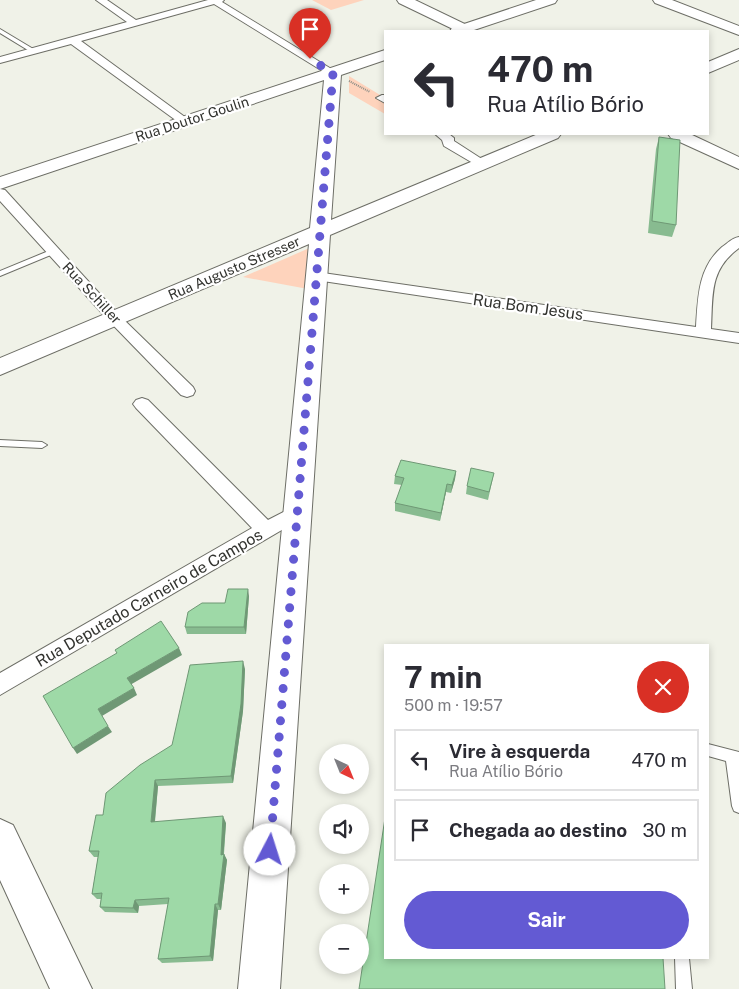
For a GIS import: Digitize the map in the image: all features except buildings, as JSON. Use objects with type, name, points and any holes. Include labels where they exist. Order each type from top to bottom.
[{"type":"street","points":[[101,0],[135,23]]},
{"type":"street","points":[[0,60],[216,0],[333,73],[259,989]]},
{"type":"street","points":[[404,0],[460,30]]},
{"type":"street","points":[[465,30],[550,0]]},
{"type":"street","points":[[660,0],[739,31]]},
{"type":"street","points":[[73,40],[185,122]]},
{"type":"street","points":[[709,68],[739,54]]},
{"type":"street","name":"Rua Doutor Goulin","points":[[0,183],[384,55]]},
{"type":"street","points":[[443,135],[448,138],[448,143],[482,163]]},
{"type":"street","name":"Rua Augusto Stresser","points":[[0,367],[550,135]]},
{"type":"street","points":[[678,135],[739,164]]},
{"type":"street","name":"Rua Schiller","points":[[0,193],[115,319],[187,390]]},
{"type":"street","points":[[322,201],[337,210],[356,216]]},
{"type":"street","points":[[703,333],[706,291],[712,268],[716,260],[739,241]]},
{"type":"street","name":"Rua Bom Jesus","points":[[316,276],[739,338]]},
{"type":"street","points":[[142,404],[266,530]]},
{"type":"street","name":"Rua Deputado Carneiro de Campos","points":[[0,685],[297,512]]},
{"type":"street","points":[[0,838],[71,989]]},
{"type":"lane","points":[[0,31],[33,51]]},
{"type":"lane","points":[[0,274],[54,252]]},
{"type":"lane","points":[[0,443],[42,445]]},
{"type":"lane","points":[[709,750],[736,757],[739,806]]},
{"type":"lane","points":[[682,959],[684,989]]},
{"type":"path","points":[[333,73],[383,99]]},
{"type":"shaded area","points":[[312,0],[364,0],[331,10]]},
{"type":"shaded area","points":[[349,76],[384,97],[384,113],[349,93]]},
{"type":"shaded area","points":[[314,246],[308,289],[243,277]]},
{"type":"route","points":[[270,850],[333,73],[310,59]]}]
